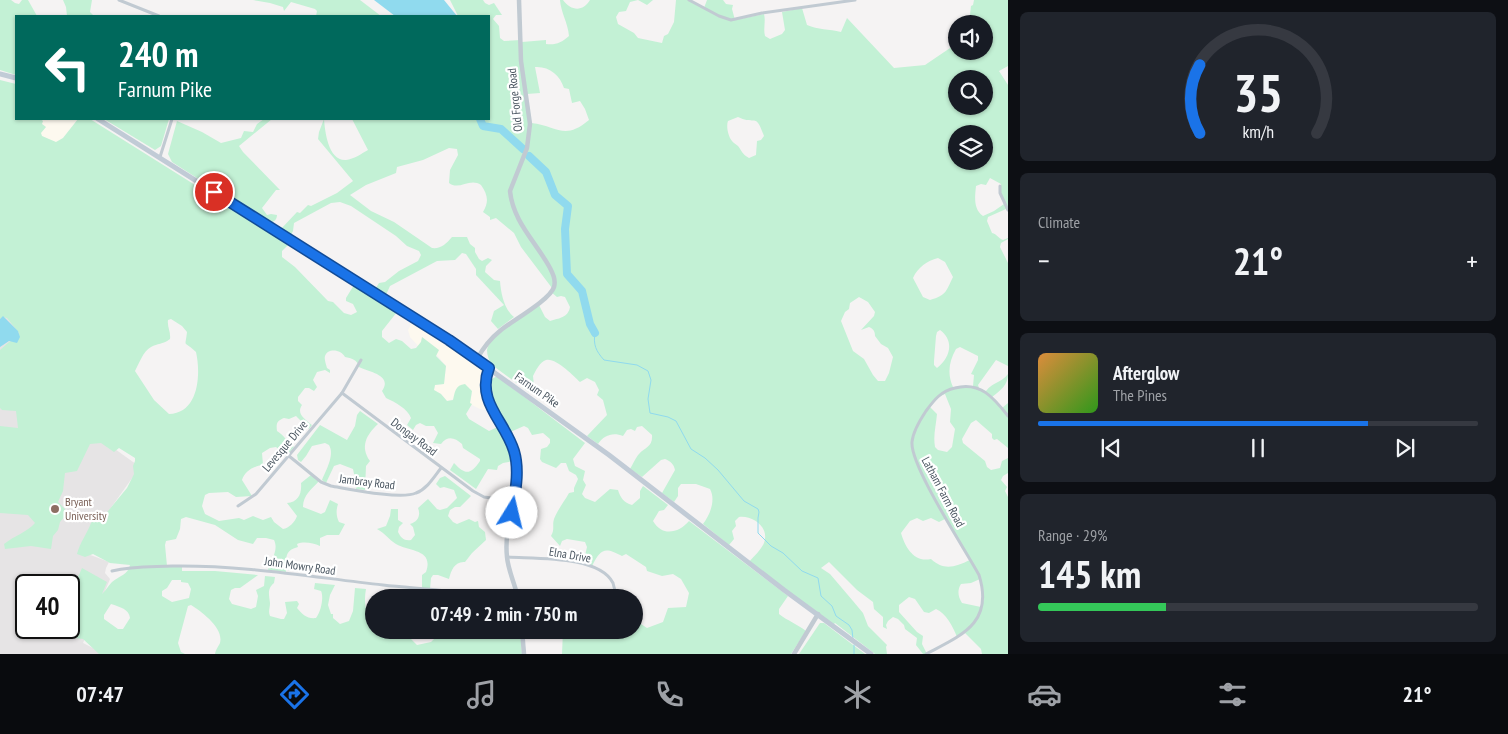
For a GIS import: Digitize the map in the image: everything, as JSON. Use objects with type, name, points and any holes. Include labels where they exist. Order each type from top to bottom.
[{"type":"main road","points":[[0,74],[15,78]]},
{"type":"main road","name":"Farnum Pike","points":[[100,120],[476,359],[594,444],[871,654]]},
{"type":"street","points":[[119,0],[156,15]]},
{"type":"street","name":"Old Forge Road","points":[[476,359],[493,337],[542,301],[552,290],[554,284],[553,275],[548,265],[519,222],[510,191],[526,148],[530,124],[521,61],[519,0]]},
{"type":"street","points":[[689,0],[719,16],[731,20],[824,2],[856,0]]},
{"type":"street","points":[[160,157],[172,120]]},
{"type":"street","points":[[1000,186],[1000,193],[1008,210]]},
{"type":"street","points":[[342,393],[362,360]]},
{"type":"street","points":[[489,368],[485,377],[485,392],[490,408],[502,424],[514,452],[517,468],[507,542],[507,557],[516,589]]},
{"type":"street","name":"Latham Farm Road","points":[[926,654],[962,635],[974,624],[981,611],[984,598],[979,575],[918,466],[912,443],[914,432],[934,400],[951,389],[961,386],[979,387],[995,400],[1008,416]]},
{"type":"street","name":"Levesque Drive","points":[[238,506],[256,494],[342,393]]},
{"type":"street","name":"Dongay Road","points":[[342,393],[484,497],[514,501]]},
{"type":"street","name":"Jambray Road","points":[[289,456],[321,482],[330,486],[391,494],[416,494],[442,468]]},
{"type":"street","name":"Elna Drive","points":[[507,557],[557,560],[593,567],[606,575],[614,589]]},
{"type":"street","name":"John Mowry Road","points":[[112,571],[136,566],[229,566],[421,589]]},
{"type":"street","points":[[794,654],[818,614]]},
{"type":"street","points":[[523,639],[524,654]]},
{"type":"shaded area","points":[[42,120],[77,120],[63,138],[56,143],[40,133],[46,127],[42,124]]},
{"type":"shaded area","name":"Bryant University","points":[[27,284],[94,434],[140,467],[80,551],[109,562],[105,573],[110,579],[83,643],[105,654],[0,654],[0,314]]},
{"type":"shaded area","points":[[414,318],[493,368],[489,378],[493,406],[484,410],[470,404],[472,393],[447,401],[434,390],[435,385],[444,384],[446,366],[423,338],[418,346],[410,337],[408,330]]},
{"type":"green space","points":[[0,0],[11,0],[19,4],[22,0],[28,0],[36,15],[15,15],[15,75],[0,70]]},
{"type":"green space","points":[[63,0],[92,0],[90,12],[93,15],[67,15]]},
{"type":"green space","points":[[253,0],[360,0],[380,15],[316,15],[317,11],[315,9],[291,2],[284,11],[283,7]]},
{"type":"green space","points":[[450,0],[483,0],[489,5],[494,3],[502,15],[496,15],[493,19],[499,26],[500,38],[504,41],[521,40],[522,42],[546,40],[546,44],[556,44],[569,36],[560,0],[577,9],[584,7],[590,0],[638,0],[630,2],[626,11],[619,12],[616,17],[618,24],[634,33],[638,38],[662,43],[664,36],[668,34],[674,22],[676,0],[689,0],[704,8],[707,0],[723,0],[726,4],[733,5],[732,9],[735,20],[764,14],[765,36],[770,39],[782,34],[785,30],[782,12],[802,8],[807,25],[815,28],[841,32],[847,18],[894,68],[925,65],[948,49],[948,60],[993,60],[993,15],[970,15],[971,6],[974,0],[1008,0],[1008,66],[999,71],[1008,85],[1008,211],[1006,209],[988,217],[987,221],[992,233],[1003,240],[1008,238],[1001,243],[1000,247],[1008,263],[1008,366],[996,360],[978,385],[979,388],[986,391],[1008,374],[1008,378],[1001,390],[992,397],[1002,408],[1008,403],[1008,448],[997,439],[994,440],[992,434],[976,420],[971,423],[962,439],[963,443],[985,461],[987,467],[991,470],[1000,468],[1002,461],[1008,458],[1008,473],[1001,480],[1007,487],[1005,491],[1008,497],[1008,654],[982,654],[981,649],[965,633],[957,637],[949,621],[940,611],[936,609],[929,613],[924,612],[915,599],[909,597],[899,605],[899,612],[923,636],[922,644],[927,654],[923,654],[916,645],[917,638],[905,629],[898,619],[893,617],[886,625],[887,629],[883,627],[883,617],[874,609],[873,602],[857,590],[829,562],[821,568],[830,574],[863,613],[868,626],[887,645],[887,654],[875,654],[749,562],[764,543],[764,532],[759,523],[749,518],[739,517],[735,521],[736,526],[732,531],[734,539],[729,545],[703,524],[711,507],[712,493],[710,489],[696,484],[681,484],[678,488],[678,496],[674,502],[662,493],[675,470],[670,462],[665,459],[661,460],[642,477],[630,469],[638,455],[648,446],[652,439],[652,435],[642,426],[637,427],[635,431],[627,430],[623,436],[609,435],[598,444],[587,436],[607,415],[603,400],[597,395],[599,390],[595,382],[587,378],[580,382],[559,364],[546,360],[535,371],[533,376],[534,386],[529,392],[492,365],[487,352],[489,344],[509,325],[539,305],[545,317],[550,321],[565,315],[570,307],[565,297],[557,297],[551,292],[552,288],[521,247],[514,233],[496,218],[490,220],[490,217],[483,212],[487,198],[481,185],[473,182],[457,186],[449,183],[450,170],[458,155],[457,149],[449,148],[423,160],[397,167],[396,173],[366,185],[350,195],[371,211],[394,222],[432,248],[438,248],[452,237],[467,237],[470,244],[475,248],[479,259],[482,261],[488,258],[492,260],[486,266],[485,272],[494,280],[500,281],[504,301],[514,317],[498,329],[491,321],[494,311],[504,305],[476,275],[476,269],[466,254],[462,253],[455,260],[437,261],[390,286],[385,297],[374,291],[379,283],[385,282],[399,271],[418,261],[421,255],[419,251],[407,246],[396,236],[351,206],[340,202],[331,203],[294,223],[290,237],[280,230],[297,212],[300,213],[308,205],[311,206],[337,193],[353,181],[318,139],[324,120],[331,151],[335,156],[346,160],[368,150],[353,120],[490,120],[490,15],[458,15]],"holes":[[[535,67],[545,68],[557,75],[564,88],[569,89],[572,103],[580,101],[589,120],[573,130],[567,131],[531,123],[527,94],[540,93]],[[738,117],[757,121],[764,136],[761,140],[757,141],[756,155],[749,158],[743,154],[728,134],[728,121]],[[990,178],[1001,184],[1001,195],[1004,204],[983,216],[976,206],[976,186],[986,185]],[[938,258],[945,262],[953,277],[945,292],[930,300],[923,297],[913,278],[920,268]],[[859,297],[868,302],[875,312],[874,316],[861,330],[869,327],[872,329],[875,336],[881,344],[888,348],[893,357],[885,381],[878,381],[864,359],[853,351],[841,321],[845,312],[849,309],[850,303]],[[940,330],[945,334],[949,344],[948,354],[937,368],[934,365],[937,332]],[[960,347],[978,356],[971,374],[974,375],[973,386],[953,387],[951,382],[950,363],[956,349]],[[945,394],[951,409],[950,422],[955,429],[952,447],[947,452],[938,450],[935,447],[934,434],[937,414],[930,407],[940,396]],[[917,518],[923,521],[931,518],[939,522],[945,519],[970,560],[950,567],[940,565],[931,559],[925,560],[915,556],[911,553],[901,533],[910,521]],[[980,579],[984,599],[981,607],[962,603],[959,594],[961,584],[971,583]]]},
{"type":"green space","points":[[638,0],[653,0],[647,5]]},
{"type":"green space","points":[[0,80],[15,84],[15,120],[42,120],[42,124],[46,127],[41,133],[42,136],[56,142],[63,138],[77,120],[92,120],[289,244],[282,251],[282,257],[295,267],[328,301],[333,302],[344,313],[351,315],[357,312],[353,304],[346,301],[354,285],[397,312],[382,331],[382,337],[389,343],[396,339],[402,341],[411,349],[416,348],[421,342],[422,337],[439,350],[436,356],[446,366],[444,384],[435,385],[434,390],[447,401],[453,400],[457,387],[465,384],[472,391],[470,403],[472,404],[466,414],[469,419],[489,431],[500,426],[514,458],[514,461],[498,466],[497,470],[488,469],[476,489],[450,470],[454,463],[465,472],[471,471],[480,459],[463,448],[462,444],[457,440],[449,438],[441,444],[433,443],[438,433],[434,426],[426,426],[420,423],[413,430],[407,425],[411,418],[407,412],[386,398],[382,391],[385,386],[382,378],[359,367],[356,361],[345,357],[341,353],[329,351],[325,359],[330,373],[325,370],[317,372],[313,380],[317,387],[314,391],[305,388],[298,397],[298,401],[302,405],[300,408],[301,414],[312,425],[309,429],[296,416],[280,420],[277,424],[277,431],[294,447],[286,456],[276,447],[262,453],[263,465],[256,466],[250,470],[242,480],[252,496],[236,497],[228,492],[209,493],[205,495],[202,506],[205,514],[219,521],[239,518],[244,520],[253,516],[263,520],[271,517],[283,529],[292,524],[297,516],[287,503],[297,499],[301,491],[301,483],[311,475],[319,481],[306,496],[303,507],[321,514],[325,512],[330,500],[338,504],[338,520],[345,524],[339,535],[327,535],[320,538],[320,546],[308,543],[297,544],[298,547],[288,553],[286,572],[268,570],[276,548],[274,540],[257,538],[253,544],[238,540],[215,525],[186,517],[181,519],[176,539],[166,541],[167,566],[182,567],[182,571],[215,571],[258,575],[240,588],[231,590],[229,599],[232,604],[251,609],[256,607],[258,596],[256,590],[264,586],[265,576],[275,577],[269,592],[269,613],[270,616],[281,619],[284,619],[287,613],[285,602],[297,601],[299,604],[297,608],[303,615],[316,618],[321,608],[322,597],[321,591],[314,589],[315,583],[335,585],[328,605],[331,614],[340,624],[349,621],[353,611],[355,588],[366,589],[365,639],[411,639],[417,645],[431,642],[434,639],[521,639],[522,654],[215,654],[220,643],[219,632],[211,621],[191,605],[188,606],[178,643],[181,652],[185,654],[99,654],[83,639],[80,639],[79,574],[82,568],[107,582],[102,594],[112,582],[125,573],[130,565],[110,563],[93,554],[85,557],[77,554],[91,523],[93,521],[99,522],[127,488],[134,474],[135,458],[119,448],[114,452],[101,443],[90,444],[77,471],[65,473],[63,491],[58,502],[65,509],[66,515],[53,536],[51,549],[31,546],[5,549],[4,544],[35,523],[28,515],[0,513],[0,426],[18,428],[16,411],[2,410],[0,408],[0,350],[9,342],[17,339],[19,333],[7,318],[3,317],[0,319]],"holes":[[[171,319],[182,326],[187,332],[186,344],[196,352],[198,361],[196,391],[187,407],[179,412],[169,414],[154,400],[135,371],[148,349],[170,339],[168,320]],[[172,580],[181,580],[181,582],[188,583],[191,589],[189,598],[172,602],[162,596],[162,591],[167,588]],[[111,604],[126,610],[130,618],[123,629],[118,629],[104,619],[104,615]]]},
{"type":"green space","points":[[106,120],[169,120],[161,146],[155,150]]},
{"type":"green space","points":[[263,120],[271,120],[239,146],[280,190],[276,190],[262,208],[267,215],[277,215],[276,219],[271,223],[267,223],[172,162],[168,154],[177,121],[221,143],[241,138],[244,131],[253,132],[257,124]]},
{"type":"green space","points":[[497,376],[585,443],[573,459],[575,466],[585,471],[583,480],[586,485],[582,494],[585,498],[595,502],[610,489],[618,490],[623,499],[632,505],[640,498],[640,491],[643,486],[668,505],[664,510],[659,511],[653,521],[657,526],[671,532],[689,521],[788,596],[779,609],[779,614],[806,631],[791,654],[562,654],[563,639],[643,639],[643,625],[647,628],[663,622],[668,608],[686,607],[689,593],[681,579],[673,574],[662,576],[647,571],[646,567],[626,554],[622,556],[611,551],[604,551],[598,556],[592,566],[583,564],[587,547],[585,542],[567,539],[562,541],[560,546],[551,536],[553,521],[569,493],[574,492],[578,479],[576,475],[569,471],[566,463],[561,463],[556,468],[542,462],[540,459],[541,449],[547,447],[550,443],[550,439],[543,433],[532,435],[528,428],[524,426],[508,433],[496,407],[492,379]]},
{"type":"green space","points":[[360,411],[378,424],[370,432],[365,446],[365,451],[370,461],[366,466],[365,490],[356,489],[358,479],[353,469],[340,464],[334,466],[326,483],[322,480],[328,467],[331,453],[329,445],[325,443],[312,446],[301,462],[298,460],[297,455],[320,425],[347,440],[355,426],[357,415]]},
{"type":"green space","points":[[445,476],[471,496],[460,507],[450,510],[448,516],[457,524],[469,519],[475,522],[478,521],[479,527],[485,532],[486,540],[465,562],[459,563],[452,569],[449,579],[433,575],[430,589],[422,589],[422,575],[426,572],[428,565],[424,555],[396,544],[377,529],[386,526],[391,509],[398,509],[398,520],[403,523],[399,527],[398,532],[403,539],[411,540],[415,535],[410,524],[418,518],[418,508],[428,499],[440,510],[447,508],[457,498],[454,490],[444,487],[440,488],[436,484],[440,478]]},
{"type":"green space","points":[[820,623],[824,623],[865,654],[799,654]]},
{"type":"water","points":[[374,0],[444,0],[456,15],[394,15]]},
{"type":"water","points":[[3,316],[18,331],[20,337],[17,343],[9,341],[0,347],[0,319]]},
{"type":"waterway","points":[[480,120],[483,126],[501,129],[523,149]]},
{"type":"waterway","points":[[529,156],[546,172],[555,195],[568,206],[565,229],[567,274],[582,291],[590,324],[595,333]]},
{"type":"waterway","points":[[595,333],[594,341],[596,348],[604,360],[637,365],[648,371],[651,380],[648,399],[650,413],[676,421],[691,449],[718,470],[744,501],[758,509],[758,533],[802,571],[818,578],[821,596],[832,606],[836,616],[849,625],[852,630],[853,639]]},
{"type":"waterway","points":[[854,645],[854,654]]},
{"type":"place","name":"Bryant University","points":[[55,509]]},
{"type":"route","points":[[214,192],[449,340],[489,368],[485,377],[485,392],[490,408],[502,424],[509,438],[517,468],[512,513]]}]
